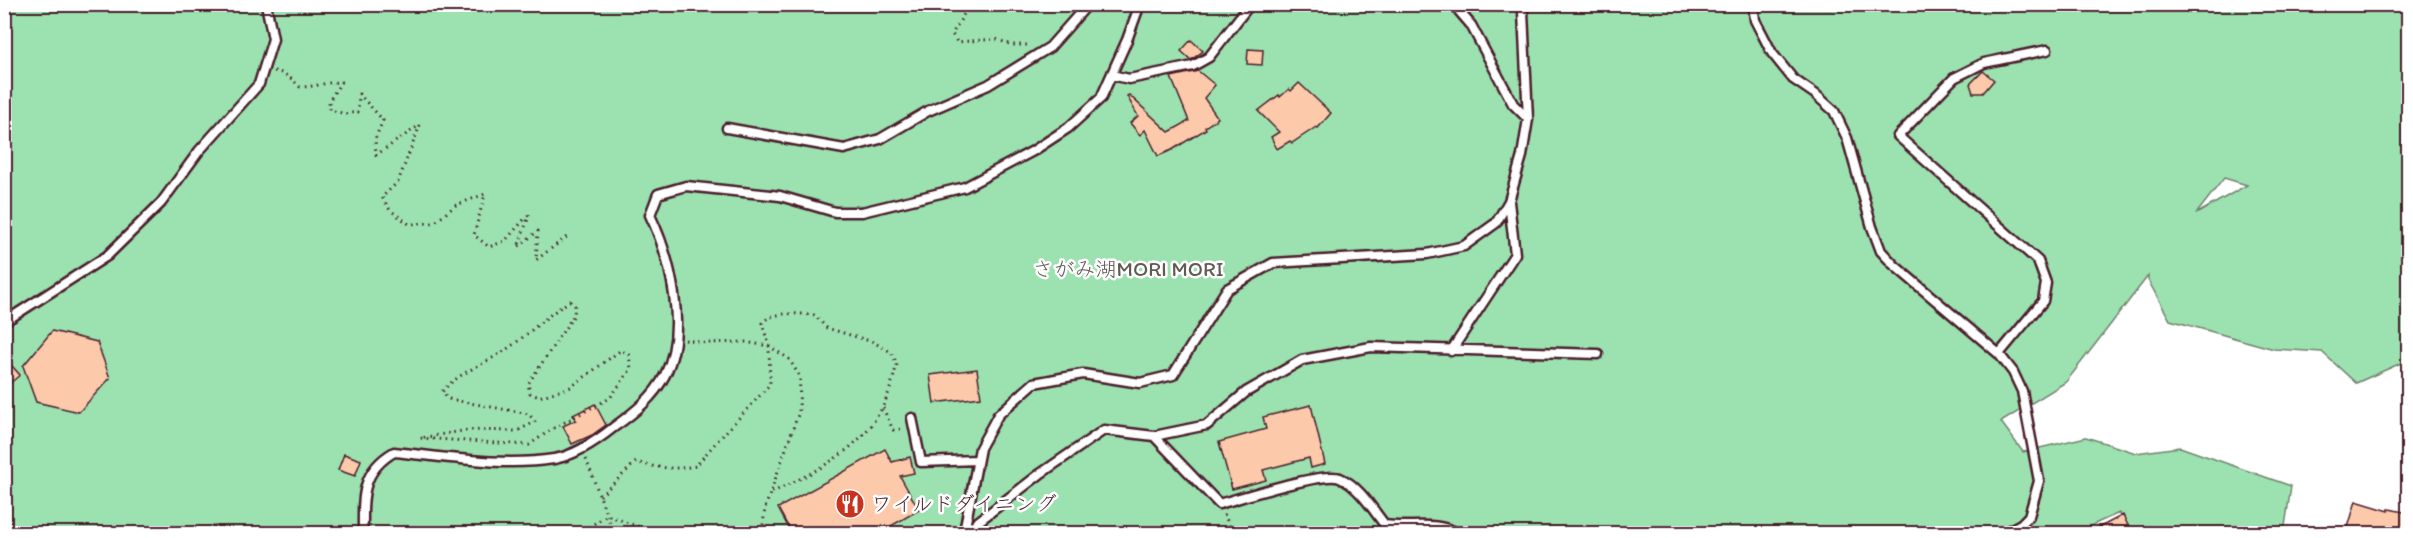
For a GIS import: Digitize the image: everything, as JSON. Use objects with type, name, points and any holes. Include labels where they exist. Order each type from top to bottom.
[{"type":"lane","points":[[4,322],[107,256],[161,204],[199,151],[258,84],[273,39],[266,4]]},
{"type":"lane","points":[[726,128],[844,149],[880,139],[928,111],[988,86],[1050,47],[1088,4]]},
{"type":"lane","points":[[363,534],[363,499],[369,476],[381,460],[394,452],[516,463],[557,459],[595,441],[640,408],[665,375],[676,338],[672,288],[662,239],[650,215],[658,194],[686,186],[780,196],[835,212],[862,212],[965,187],[1033,151],[1068,129],[1101,98],[1140,4]]},
{"type":"lane","points":[[1112,75],[1129,80],[1193,66],[1209,57],[1250,4]]},
{"type":"lane","points":[[1453,4],[1471,25],[1513,104],[1528,119]]},
{"type":"lane","points":[[963,533],[980,448],[999,415],[1034,383],[1083,374],[1140,383],[1173,375],[1227,289],[1273,263],[1427,254],[1464,246],[1496,223],[1509,201],[1522,156],[1528,119],[1523,12],[1520,4]]},
{"type":"lane","points":[[1753,4],[1755,20],[1772,53],[1793,79],[1834,111],[1846,138],[1881,251],[1893,265],[2000,354],[2013,372],[2022,391],[2039,481],[2029,516],[2021,524],[2002,534]]},
{"type":"lane","points":[[2000,354],[2043,301],[2046,283],[2038,261],[1899,136],[1954,78],[1984,63],[2047,50]]},
{"type":"lane","points":[[1451,351],[1515,254],[1509,201]]},
{"type":"lane","points":[[963,533],[1040,474],[1104,430],[1154,436],[1207,426],[1246,392],[1302,360],[1371,347],[1598,354]]},
{"type":"lane","points":[[912,418],[921,462],[977,460]]},
{"type":"lane","points":[[1154,436],[1219,504],[1319,478],[1340,478],[1358,492],[1385,525],[1401,528],[1438,525],[1459,534]]},
{"type":"path","points":[[920,4],[918,7],[924,13],[946,4]]},
{"type":"path","points":[[970,4],[952,34],[957,42],[996,39],[1012,45],[1050,47]]},
{"type":"path","points":[[264,69],[282,72],[300,87],[341,82],[329,102],[330,110],[346,114],[358,112],[359,94],[382,120],[375,139],[376,155],[420,125],[398,182],[382,197],[390,210],[409,224],[434,223],[456,205],[485,194],[474,235],[489,247],[505,241],[530,213],[518,247],[538,231],[536,260],[568,236]]},
{"type":"path","points":[[570,301],[576,306],[574,315],[528,384],[530,393],[539,397],[571,387],[621,350],[629,355],[631,369],[610,398],[552,429],[529,445],[420,438],[468,430],[517,431],[535,422],[529,414],[449,399],[442,392],[449,382],[507,349],[552,312],[570,301]]},
{"type":"path","points":[[600,496],[636,462],[676,470],[696,466],[712,446],[743,416],[770,384],[769,346],[762,323],[766,319],[776,315],[814,315],[827,328],[873,342],[891,352],[897,364],[883,407],[861,439],[816,471],[771,493]]},
{"type":"path","points":[[676,338],[706,343],[746,342],[769,346],[789,359],[800,377],[799,412],[765,508],[762,534]]},
{"type":"path","points":[[883,407],[893,430],[915,429]]},
{"type":"path","points":[[582,447],[614,534]]},
{"type":"path","points":[[1219,504],[1233,534]]},
{"type":"path","points":[[579,534],[607,515]]},
{"type":"path","points":[[607,515],[658,534]]},
{"type":"green space","name":"さがみ湖MORI MORI","points":[[4,5],[2408,5],[2408,360],[2356,383],[2322,352],[2274,349],[2170,320],[2148,276],[2066,382],[2001,422],[2023,452],[2086,437],[2136,453],[2180,447],[2291,486],[2284,533],[2128,533],[2119,513],[2072,534],[5,533]],"holes":[[[2224,178],[2247,185],[2196,214]]]},
{"type":"building","points":[[1191,40],[1203,51],[1191,60],[1181,51]]},
{"type":"building","points":[[1248,49],[1263,50],[1262,65],[1247,64]]},
{"type":"building","points":[[1198,71],[1215,85],[1204,98],[1218,118],[1205,127],[1206,129],[1158,156],[1145,130],[1140,135],[1130,123],[1138,116],[1127,96],[1129,95],[1169,132],[1189,121],[1171,77]]},
{"type":"building","points":[[1983,71],[1994,80],[1983,93],[1973,93],[1970,84]]},
{"type":"building","points":[[1299,83],[1331,113],[1318,128],[1316,127],[1292,143],[1290,141],[1277,149],[1271,137],[1279,132],[1258,111],[1279,95],[1280,97],[1289,89],[1291,91]]},
{"type":"building","points":[[52,331],[97,342],[110,378],[79,412],[36,402],[23,366]]},
{"type":"building","points":[[4,357],[20,375],[4,388]]},
{"type":"building","points":[[977,369],[981,397],[934,403],[930,375]]},
{"type":"building","points":[[595,404],[606,425],[592,435],[572,444],[563,426],[576,420],[573,415]]},
{"type":"building","points":[[1311,405],[1325,464],[1311,468],[1309,458],[1263,470],[1266,480],[1232,489],[1219,442],[1266,429],[1263,417]]},
{"type":"building","points":[[885,449],[892,462],[910,457],[914,473],[900,476],[919,510],[877,534],[792,534],[778,508]]},
{"type":"building","points":[[344,454],[361,460],[355,476],[338,470]]},
{"type":"building","points":[[2356,501],[2389,511],[2389,509],[2409,513],[2409,534],[2346,534]]},
{"type":"building","points":[[2123,515],[2132,534],[2084,534],[2106,524]]},
{"type":"place","name":"ワイルドダイニング","points":[[850,504]]}]
